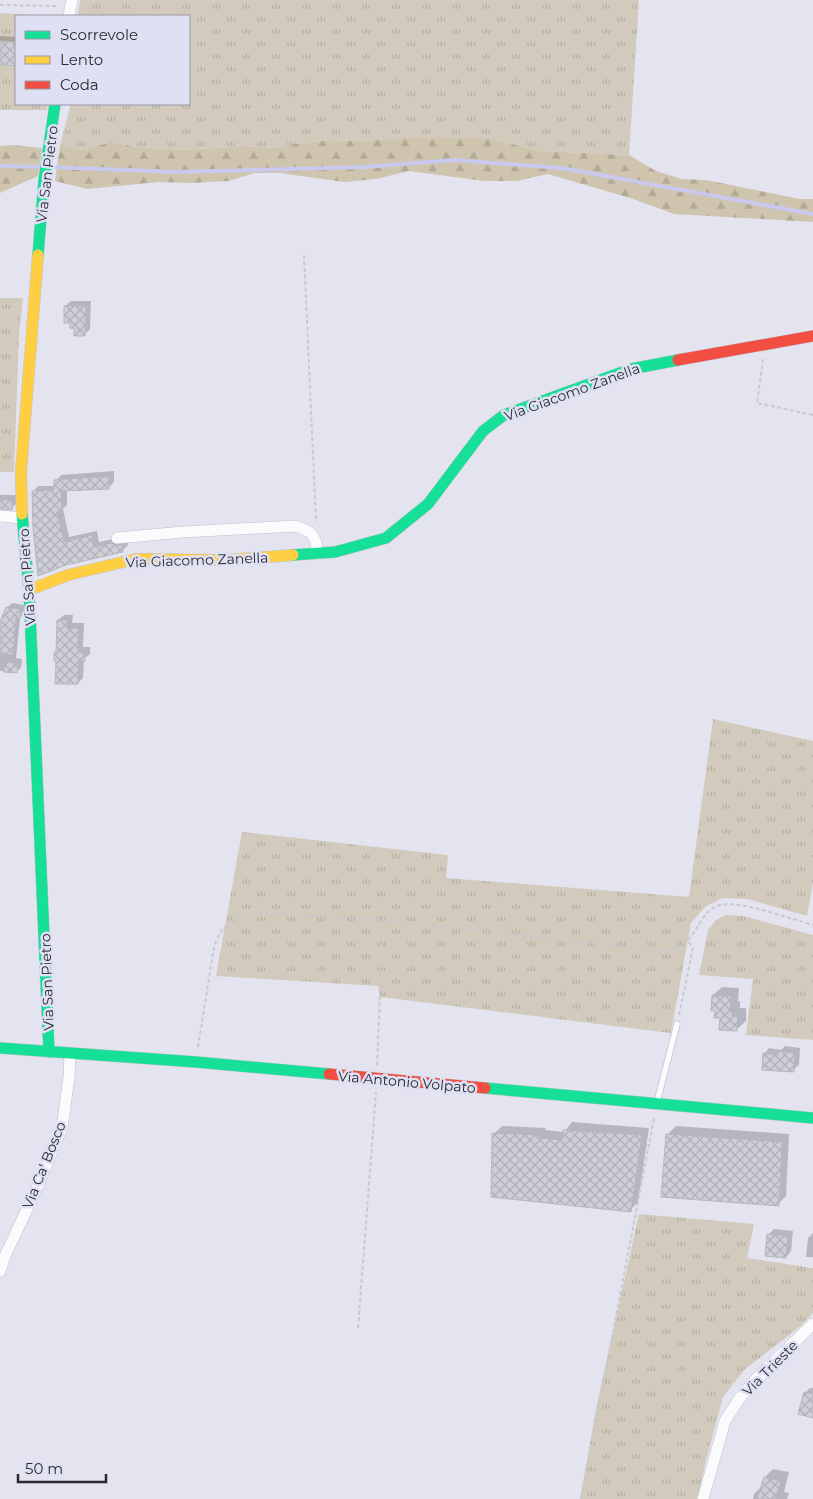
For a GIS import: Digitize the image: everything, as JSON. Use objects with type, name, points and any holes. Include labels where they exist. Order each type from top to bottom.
[{"type":"street","name":"Via San Pietro","points":[[49,1052],[28,590],[20,472],[44,180],[55,105]]},
{"type":"street","name":"Via Giacomo Zanella","points":[[28,590],[68,575],[136,559],[226,560],[318,554],[335,552],[386,538],[428,504],[483,431],[504,415],[631,369],[813,336]]},
{"type":"street","points":[[0,516],[22,518]]},
{"type":"street","points":[[117,538],[183,532],[295,526],[311,532],[317,540],[318,554]]},
{"type":"street","name":"Via Antonio Volpato","points":[[0,1048],[196,1062],[813,1118]]},
{"type":"street","name":"Via Ca' Bosco","points":[[0,1271],[62,1128],[70,1054]]},
{"type":"street","name":"Via Trieste","points":[[703,1499],[726,1421],[738,1399],[813,1324]]},
{"type":"lane","points":[[657,1104],[677,1024]]},
{"type":"path","points":[[35,5],[36,0]]},
{"type":"path","points":[[0,4],[71,7]]},
{"type":"path","points":[[304,255],[317,540]]},
{"type":"path","points":[[765,344],[757,404],[813,416]]},
{"type":"path","points":[[196,1062],[214,947],[220,932],[232,920],[247,912],[383,920],[659,951],[675,949],[688,941],[697,930],[706,913],[718,905],[734,904],[813,925]]},
{"type":"path","points":[[358,1328],[377,1079],[383,920]]},
{"type":"path","points":[[677,1024],[694,948],[688,941]]},
{"type":"path","points":[[581,1499],[657,1104]]},
{"type":"green space","points":[[80,0],[639,0],[629,155],[540,151],[488,138],[418,137],[361,141],[331,140],[274,148],[245,146],[184,150],[136,147],[114,142],[79,150],[60,145],[71,105],[190,105],[190,15],[78,15]]},
{"type":"green space","points":[[0,13],[28,15],[15,15],[15,105],[48,105],[47,110],[0,110]]},
{"type":"green space","points":[[417,137],[488,138],[540,151],[629,155],[656,171],[682,179],[706,180],[800,199],[813,199],[813,222],[674,214],[630,198],[548,174],[517,181],[484,181],[409,171],[376,179],[345,182],[280,173],[254,173],[229,181],[159,182],[87,189],[55,181],[60,145],[79,150],[114,142],[136,147],[184,150],[245,146],[274,148],[331,140],[361,141]]},
{"type":"green space","points":[[14,145],[42,148],[38,176],[0,193],[0,146]]},
{"type":"green space","points":[[0,298],[23,298],[19,335],[14,472],[0,472]]},
{"type":"green space","points":[[713,719],[813,741],[813,883],[807,916],[747,899],[722,898],[705,907],[691,923],[671,1033],[380,997],[378,986],[216,976],[242,832],[448,855],[446,878],[689,897]]},
{"type":"green space","points":[[726,915],[744,916],[813,935],[813,1040],[746,1035],[753,979],[699,975],[708,930],[716,920]]},
{"type":"green space","points":[[639,1214],[754,1224],[747,1258],[813,1268],[813,1313],[801,1326],[744,1370],[723,1397],[705,1464],[698,1499],[580,1499],[597,1404]]},
{"type":"building","points":[[0,41],[15,42],[15,66],[0,65]]},
{"type":"building","points":[[64,306],[86,306],[85,336],[74,336],[74,329],[70,328],[70,323],[64,323]]},
{"type":"building","points":[[109,476],[109,489],[61,491],[62,512],[57,512],[64,542],[92,535],[94,547],[112,543],[114,545],[122,545],[123,552],[66,565],[38,576],[33,529],[32,491],[54,490],[54,480]]},
{"type":"building","points":[[0,500],[12,500],[12,510],[0,509]]},
{"type":"building","points":[[6,607],[20,609],[20,619],[16,618],[13,655],[0,654],[0,622]]},
{"type":"building","points":[[57,620],[68,620],[67,628],[79,628],[78,652],[85,652],[85,661],[79,661],[78,684],[55,684],[56,661],[54,661],[54,652],[56,652]]},
{"type":"building","points":[[5,662],[18,663],[17,673],[4,672]]},
{"type":"building","points":[[712,995],[731,996],[730,1009],[732,1010],[732,1016],[738,1016],[737,1031],[719,1030],[720,1018],[714,1018],[715,1011],[711,1011]]},
{"type":"building","points":[[778,1051],[795,1053],[794,1072],[762,1070],[763,1053],[778,1055]]},
{"type":"building","points":[[563,1130],[642,1135],[631,1212],[491,1197],[492,1133],[539,1135],[538,1138],[562,1140]]},
{"type":"building","points":[[666,1134],[782,1142],[779,1206],[661,1197]]},
{"type":"building","points":[[767,1234],[788,1236],[786,1258],[765,1256]]},
{"type":"building","points":[[804,1392],[813,1394],[813,1418],[798,1414]]},
{"type":"building","points":[[764,1477],[781,1481],[775,1499],[757,1499]]},
{"type":"waterway","points":[[50,167],[178,172],[364,167],[454,160],[562,168],[813,214]]},
{"type":"waterway","points":[[0,166],[41,167]]},
{"type":"traffic: fast","points":[[38,255],[44,180],[55,105]]},
{"type":"traffic: fast","points":[[293,555],[335,552],[386,538],[428,504],[483,431],[504,415],[631,369],[678,360]]},
{"type":"traffic: fast","points":[[22,514],[29,590],[49,1052]]},
{"type":"traffic: fast","points":[[0,1048],[329,1074]]},
{"type":"traffic: fast","points":[[485,1088],[813,1118]]},
{"type":"traffic: slow","points":[[22,514],[21,472],[38,255]]},
{"type":"traffic: slow","points":[[29,590],[68,575],[136,559],[226,560],[293,555]]},
{"type":"traffic: jam","points":[[678,360],[813,336]]},
{"type":"traffic: jam","points":[[329,1074],[485,1088]]}]
